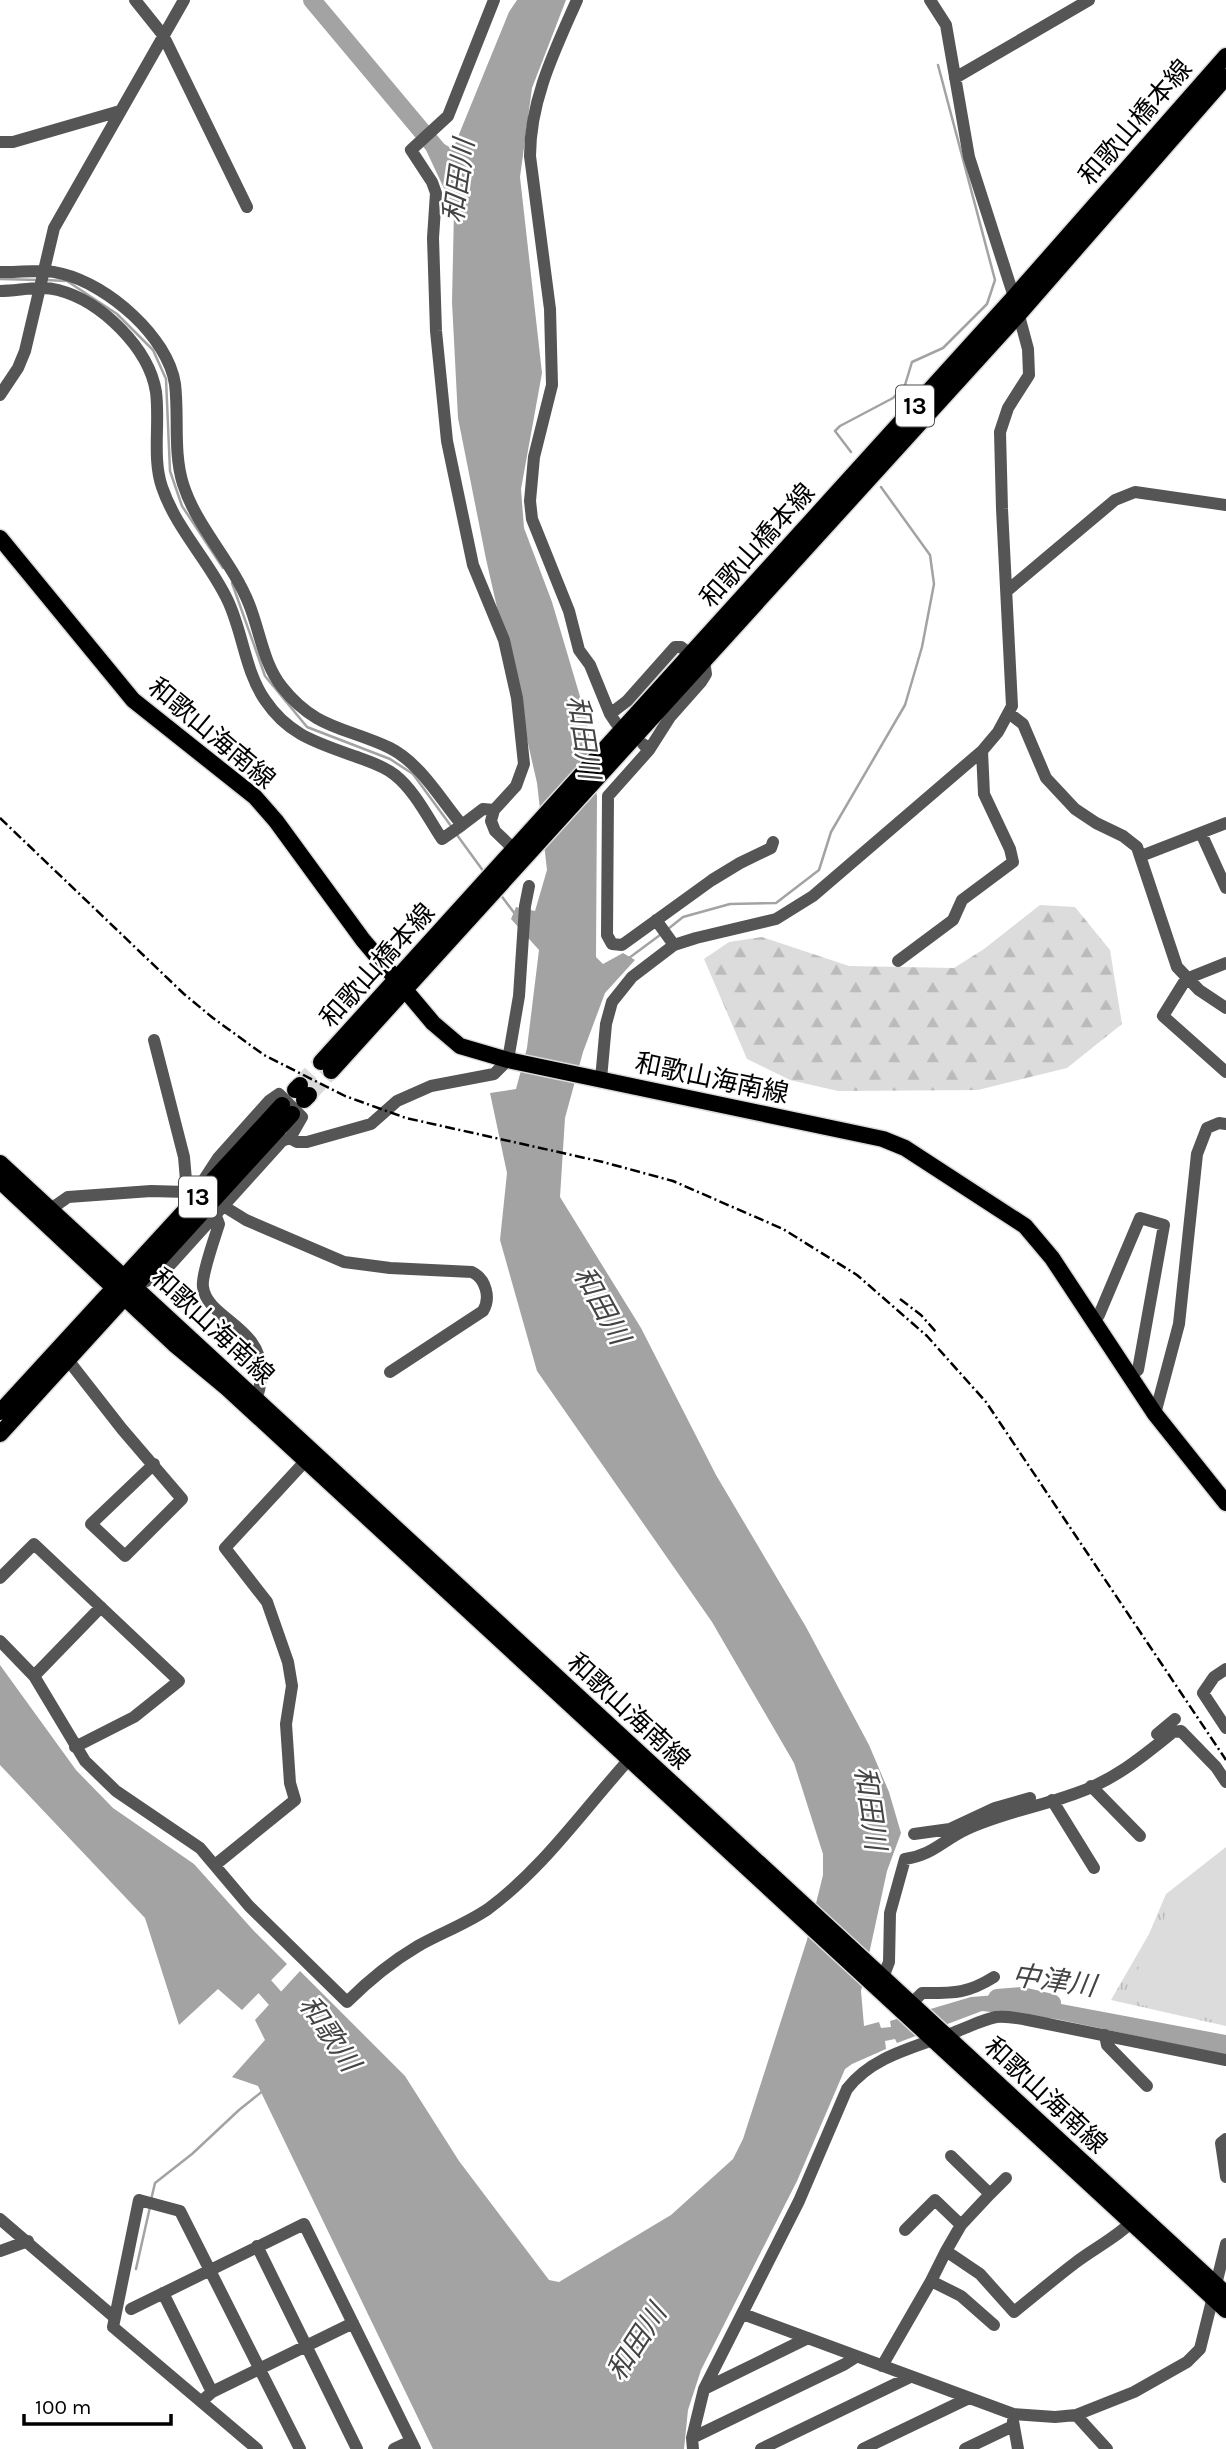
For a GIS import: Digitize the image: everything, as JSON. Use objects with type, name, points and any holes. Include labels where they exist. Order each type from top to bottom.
[{"type":"main road","name":"和歌山橋本線","points":[[326,1067],[696,659],[1226,56]]},
{"type":"main road","name":"和歌山橋本線","points":[[696,659],[1018,315],[1226,77]]},
{"type":"main road","name":"和歌山海南線","points":[[0,538],[133,700],[255,797],[276,821],[333,903],[433,1023],[460,1046],[511,1061],[883,1139],[905,1148],[1025,1226],[1052,1258],[1155,1415],[1226,1503]]},
{"type":"main road","name":"和歌山橋本線","points":[[521,854],[526,837],[602,763]]},
{"type":"main road","name":"13","points":[[0,1412],[124,1287],[287,1109]]},
{"type":"main road","name":"和歌山海南線","points":[[0,1163],[8,1188],[124,1287],[1135,2219],[1218,2292],[1226,2310]]},
{"type":"main road","name":"13","points":[[0,1434],[68,1360],[124,1287]]},
{"type":"street","points":[[135,0],[163,35],[247,207]]},
{"type":"street","points":[[0,395],[18,368],[25,351],[54,228],[184,0]]},
{"type":"street","points":[[494,0],[448,116],[411,150],[436,193],[433,238],[436,331],[447,441],[473,565],[504,639],[517,698],[524,764],[516,786],[494,810],[491,821],[495,831],[521,854]]},
{"type":"street","points":[[577,0],[545,70],[530,137],[530,156],[550,309],[552,385],[534,457],[530,501],[532,519],[569,611],[579,650],[590,665],[613,719],[675,647],[681,647],[696,659],[705,667],[706,674],[608,796],[607,935],[612,944],[622,945],[658,923],[740,863],[771,848],[773,842]]},
{"type":"street","points":[[955,78],[1089,0]]},
{"type":"street","points":[[593,1078],[612,1002],[632,977],[671,942],[776,919],[813,896],[982,751],[1010,714],[1013,691],[1000,432],[1008,408],[1030,375],[1028,349],[969,157],[946,25],[933,5],[948,1]]},
{"type":"street","points":[[0,142],[13,142],[120,111]]},
{"type":"street","points":[[0,272],[44,271],[63,274],[87,282],[115,298],[132,313],[169,362],[174,381],[179,466],[183,484],[197,515],[234,570],[250,604],[263,648],[282,686],[309,715],[324,724],[391,749],[404,757],[462,825]]},
{"type":"street","points":[[0,291],[57,290],[83,301],[110,319],[129,337],[145,360],[155,391],[162,486],[175,515],[217,579],[230,605],[257,687],[288,726],[297,734],[381,766],[396,776],[413,795],[442,839],[483,809],[494,810]]},
{"type":"street","points":[[1008,590],[1115,500],[1135,492],[1226,505]]},
{"type":"street","points":[[1010,714],[1023,724],[1046,778],[1075,809],[1137,847],[1177,967],[1199,990],[1226,1007]]},
{"type":"street","points":[[898,961],[953,920],[962,900],[1013,862],[1010,849],[984,794],[982,751]]},
{"type":"street","points":[[1141,856],[1226,823]]},
{"type":"street","points":[[1201,833],[1226,888]]},
{"type":"street","points":[[290,1138],[297,1142],[307,1142],[371,1124],[397,1101],[431,1086],[494,1074],[511,1061],[529,886]]},
{"type":"street","points":[[658,923],[671,942]]},
{"type":"street","points":[[1226,963],[1186,979],[1163,1016],[1226,1072]]},
{"type":"street","points":[[154,1040],[184,1157],[189,1194]]},
{"type":"street","points":[[279,1094],[302,1117],[290,1138],[282,1141],[162,1275],[124,1287],[131,1258],[210,1173],[226,1149],[269,1101],[279,1094]]},
{"type":"street","points":[[1155,1415],[1179,1324],[1197,1154],[1207,1128],[1219,1123],[1226,1124]]},
{"type":"street","points":[[42,1216],[68,1197],[151,1191],[189,1194]]},
{"type":"street","points":[[221,1211],[344,1262],[390,1268],[472,1272],[479,1276],[487,1298],[483,1311],[390,1372]]},
{"type":"street","points":[[221,1211],[202,1286],[207,1299],[253,1343],[262,1359],[260,1394],[251,1404]]},
{"type":"street","points":[[1092,1319],[1098,1315],[1140,1218],[1164,1225],[1138,1370],[1130,1376]]},
{"type":"street","points":[[68,1360],[122,1429],[154,1464],[182,1499],[125,1556],[91,1524],[154,1464]]},
{"type":"street","points":[[215,1865],[295,1800],[289,1783],[286,1724],[292,1686],[288,1661],[267,1602],[225,1548],[309,1458]]},
{"type":"street","points":[[0,1578],[34,1544],[179,1681],[135,1717],[75,1747]]},
{"type":"street","points":[[34,1676],[101,1607]]},
{"type":"street","points":[[0,1641],[34,1676],[85,1761],[116,1791],[200,1848],[248,1906],[347,2002],[387,1966],[489,1908],[571,1831],[604,1787],[633,1756]]},
{"type":"street","points":[[1226,1669],[1214,1677],[1203,1693],[1226,1728]]},
{"type":"street","points":[[914,1834],[950,1829],[995,1808],[1084,1782],[1118,1766],[1175,1719]]},
{"type":"street","points":[[877,1979],[889,1962],[890,1913],[905,1859],[922,1856],[965,1830],[1008,1813],[1076,1794],[1127,1770],[1173,1732],[1181,1731],[1216,1767],[1226,1782]]},
{"type":"street","points":[[1091,1786],[1140,1836]]},
{"type":"street","points":[[1052,1801],[1094,1868]]},
{"type":"street","points":[[907,2006],[922,1993],[950,1993],[975,1989],[993,1977]]},
{"type":"street","points":[[692,2443],[704,2389],[799,2201],[847,2089],[866,2069],[936,2035],[999,2017],[1028,2020],[1226,2060]]},
{"type":"street","points":[[1105,2035],[1107,2045],[1147,2086]]},
{"type":"street","points":[[1226,2139],[1221,2143],[1226,2177]]},
{"type":"street","points":[[951,2156],[990,2194]]},
{"type":"street","points":[[882,2366],[961,2225],[1006,2178]]},
{"type":"street","points":[[257,2449],[207,2396],[113,2327],[139,2200],[180,2211],[300,2449]]},
{"type":"street","points":[[905,2230],[935,2200],[961,2225]]},
{"type":"street","points":[[0,2219],[114,2317]]},
{"type":"street","points":[[946,2251],[980,2274],[1014,2312],[1074,2263],[1102,2243],[1118,2236],[1135,2219]]},
{"type":"street","points":[[131,2309],[304,2224],[413,2445],[394,2449]]},
{"type":"street","points":[[0,2251],[28,2241]]},
{"type":"street","points":[[965,2449],[1013,2420],[1076,2415],[1133,2392],[1186,2362],[1200,2349],[1218,2292],[1226,2244]]},
{"type":"street","points":[[257,2246],[357,2449]]},
{"type":"street","points":[[931,2281],[961,2296],[994,2325]]},
{"type":"street","points":[[163,2293],[207,2396]]},
{"type":"street","points":[[743,2314],[969,2398],[1013,2420]]},
{"type":"street","points":[[207,2396],[353,2323]]},
{"type":"street","points":[[704,2389],[808,2338]]},
{"type":"street","points":[[692,2443],[856,2357]]},
{"type":"street","points":[[761,2449],[910,2377]]},
{"type":"street","points":[[863,2449],[969,2398]]},
{"type":"street","points":[[1076,2415],[1107,2449]]},
{"type":"street","points":[[1013,2420],[1018,2449]]},
{"type":"green space","points":[[1040,905],[1075,907],[1110,950],[1122,1024],[1067,1068],[978,1090],[838,1091],[790,1080],[747,1059],[704,959],[729,942],[762,937],[849,966],[954,968],[984,949]]},
{"type":"green space","points":[[1226,1847],[1226,2026],[1111,2000],[1149,1934],[1166,1894]]},
{"type":"green space","points":[[1226,1853],[1226,2019],[1140,2005],[1130,1984],[1162,1924],[1172,1896]]},
{"type":"water","name":"和田川","points":[[517,0],[566,0],[532,88],[520,177],[542,373],[521,489],[524,528],[552,602],[587,720],[597,797],[596,957],[603,964],[623,953],[635,960],[605,993],[583,1052],[565,1118],[560,1197],[641,1328],[716,1475],[806,1627],[869,1745],[889,1792],[901,1833],[887,1871],[861,1991],[864,2026],[879,2022],[881,2028],[891,2027],[890,2021],[971,1997],[1008,1994],[1226,2035],[1226,2055],[1056,2019],[982,2011],[897,2043],[895,2039],[885,2041],[886,2049],[845,2069],[797,2181],[701,2370],[688,2410],[684,2449],[433,2449],[258,2086],[232,2077],[265,2040],[255,2020],[300,1971],[405,2076],[459,2161],[549,2280],[559,2282],[671,2215],[733,2159],[743,2139],[807,1940],[823,1875],[823,1854],[794,1763],[712,1622],[537,1371],[500,1240],[507,1173],[490,1093],[516,1089],[527,1048],[539,950],[511,919],[516,907],[535,911],[547,870],[537,783],[486,559],[458,418],[452,302],[454,210],[426,150],[437,140],[453,149],[509,12]]},
{"type":"water","points":[[0,1665],[76,1770],[113,1808],[194,1864],[287,1964],[242,2010],[218,1989],[179,2025],[145,1918],[0,1765]]},
{"type":"waterway","name":"和田川","points":[[312,0],[446,160]]},
{"type":"waterway","points":[[851,452],[835,431],[893,398],[905,385],[912,362],[943,348],[987,304],[995,280],[938,65]]},
{"type":"waterway","points":[[0,279],[39,280]]},
{"type":"waterway","points":[[45,280],[67,281],[117,314],[153,350],[166,379],[170,471],[182,506],[223,568]]},
{"type":"waterway","points":[[668,929],[683,917],[730,904],[776,903],[819,870],[831,832],[905,705],[922,647],[934,584],[930,555],[881,487]]},
{"type":"waterway","points":[[232,583],[265,676],[307,727],[390,759],[413,774],[451,826]]},
{"type":"waterway","points":[[457,835],[484,872]]},
{"type":"waterway","points":[[500,894],[515,914]]},
{"type":"waterway","points":[[629,958],[660,935]]},
{"type":"waterway","name":"和歌川","points":[[250,1970],[289,2014]]},
{"type":"waterway","name":"中津川","points":[[997,1998],[1022,1996],[1052,2003]]},
{"type":"waterway","points":[[151,2200],[155,2183],[264,2090]]},
{"type":"waterway","points":[[136,2269],[150,2207]]},
{"type":"tunnel","points":[[300,1085],[321,1062]]},
{"type":"tunnel","points":[[309,1095],[331,1071]]},
{"type":"railway","points":[[0,818],[184,994],[264,1055],[345,1096],[406,1118],[603,1162],[673,1181],[783,1229],[857,1275],[927,1336],[986,1402],[1226,1760]]},
{"type":"railway","points":[[900,1299],[921,1315],[936,1332]]}]
